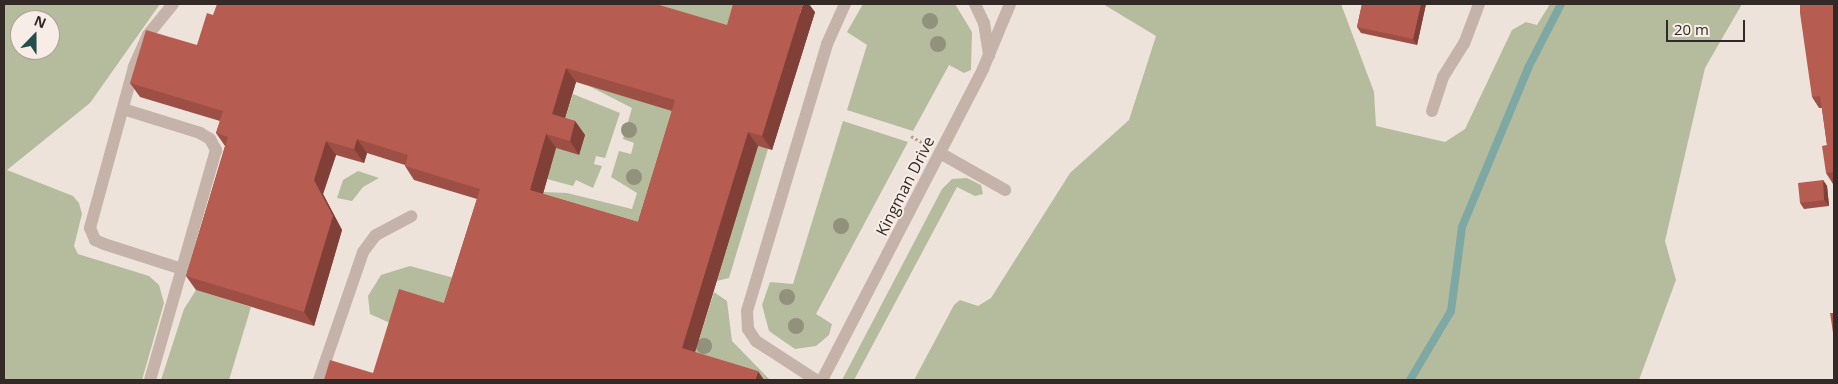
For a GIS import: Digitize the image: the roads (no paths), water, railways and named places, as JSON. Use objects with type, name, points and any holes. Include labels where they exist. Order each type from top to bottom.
[{"type":"street","points":[[173,4],[145,41],[123,110],[91,234],[104,244],[182,269]]},
{"type":"street","points":[[816,380],[756,341],[748,329],[747,311],[827,44],[845,4]]},
{"type":"street","points":[[975,4],[984,23],[989,57]]},
{"type":"street","name":"Kingman Drive","points":[[822,380],[989,57],[1010,4]]},
{"type":"street","points":[[1432,111],[1443,77],[1464,44],[1479,4]]},
{"type":"street","points":[[123,110],[200,133],[215,144],[150,380]]},
{"type":"street","points":[[940,153],[1005,190]]},
{"type":"street","points":[[319,380],[363,252],[376,235],[411,216]]},
{"type":"waterway","points":[[1410,380],[1451,311],[1462,227],[1529,66],[1561,4]]}]
